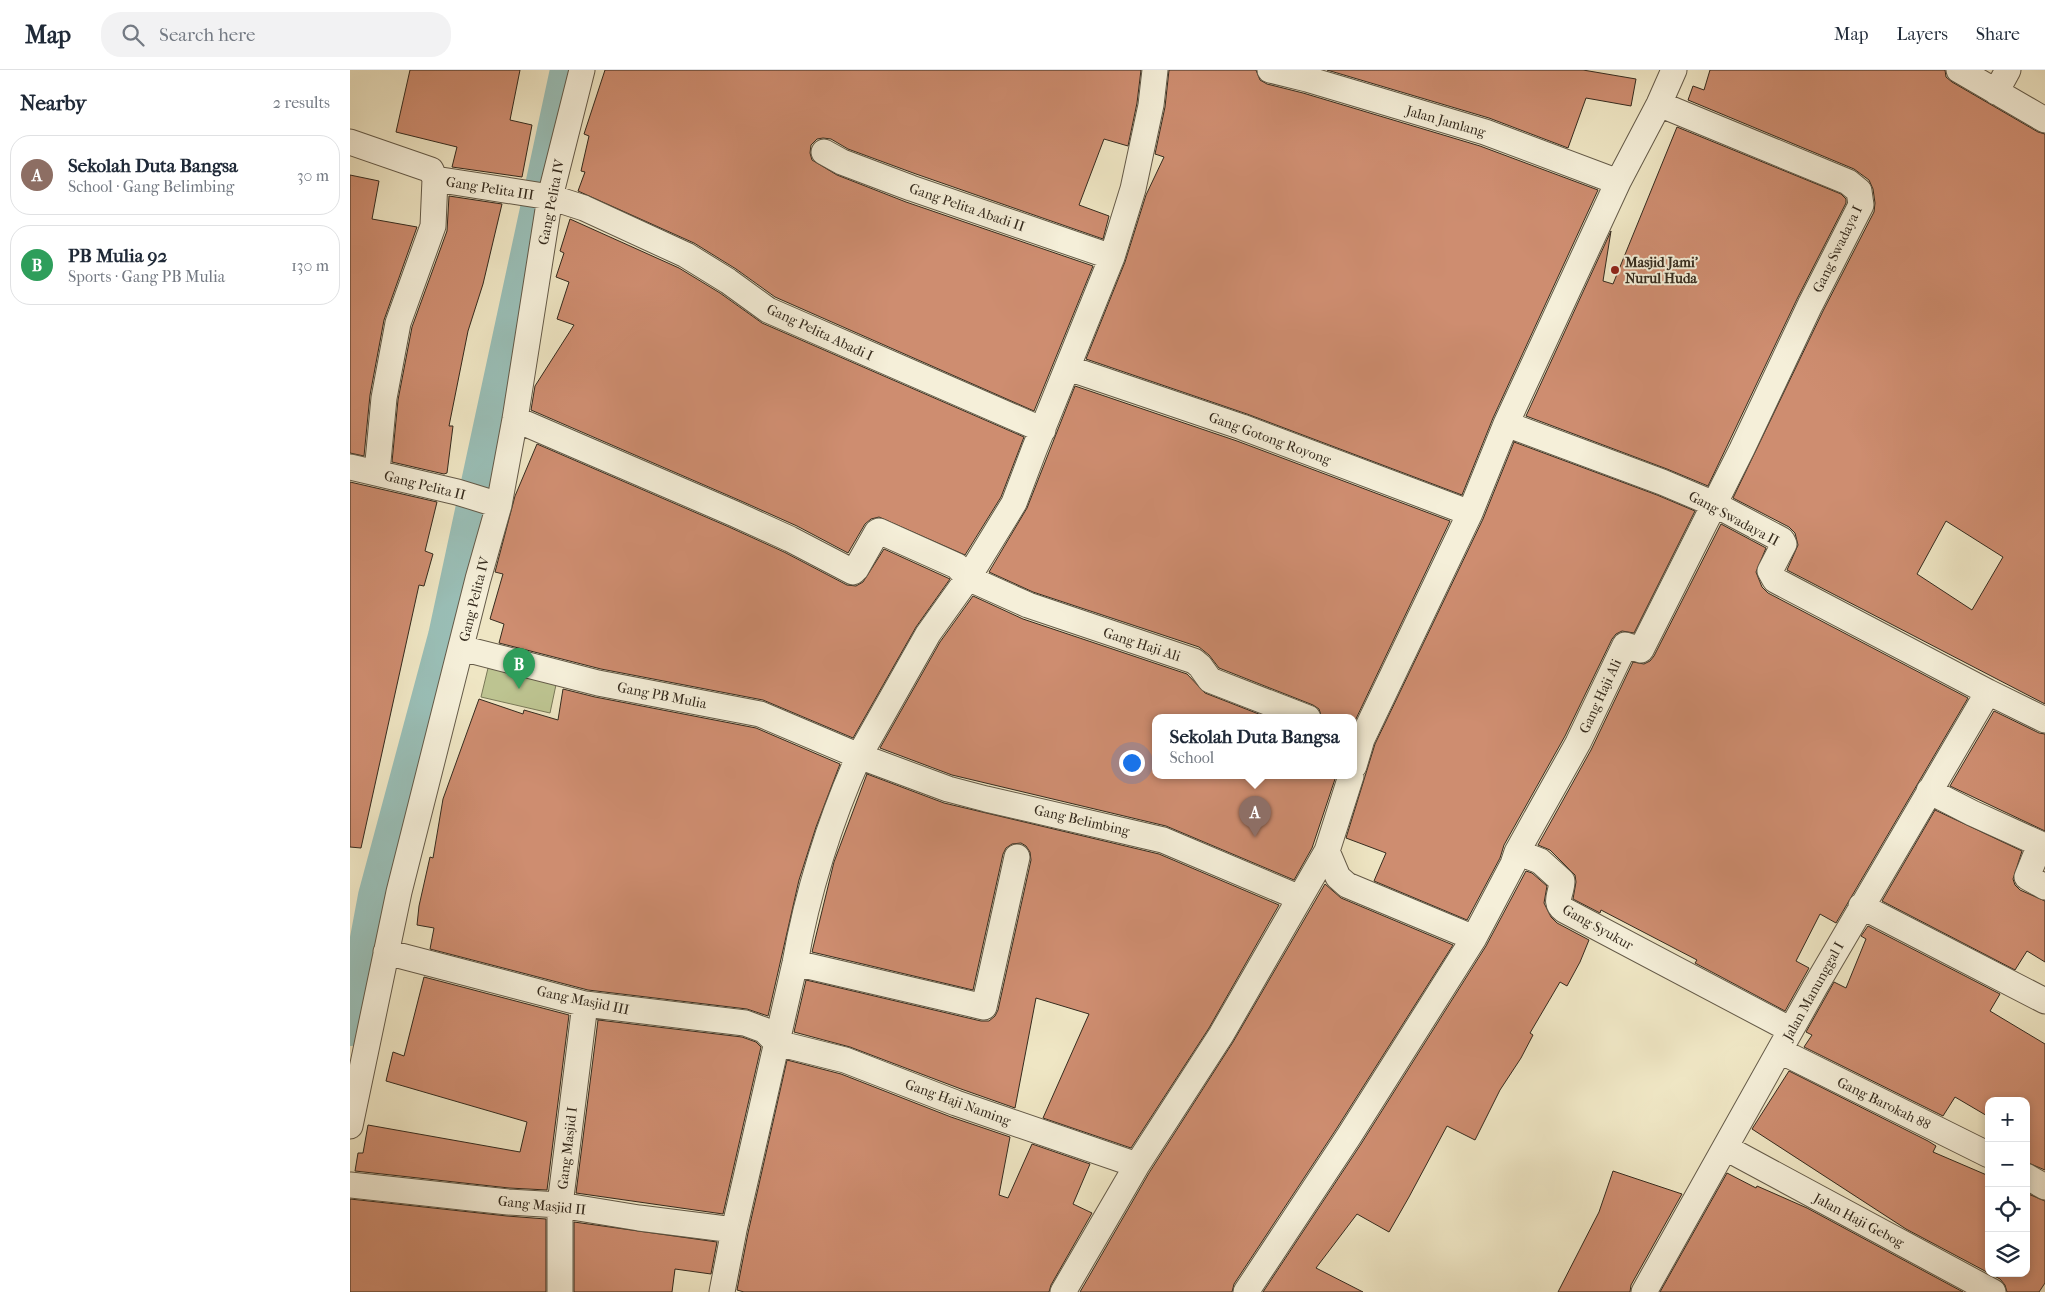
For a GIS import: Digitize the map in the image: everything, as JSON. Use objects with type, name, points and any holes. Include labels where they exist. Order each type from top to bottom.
[{"type":"street","name":"Gang Pelita IV","points":[[350,1126],[399,892],[461,648],[515,419],[543,196],[582,70]]},
{"type":"street","points":[[722,1292],[734,1230],[795,964],[800,933],[826,844],[859,756],[928,634],[968,578],[1014,503],[1112,257],[1133,189],[1152,105],[1155,70]]},
{"type":"street","name":"Jalan Jamlang","points":[[1270,70],[1307,79],[1485,132],[1618,182]]},
{"type":"street","points":[[1358,738],[1470,513],[1506,424],[1618,182],[1659,104],[1674,70]]},
{"type":"street","points":[[1959,70],[2045,120]]},
{"type":"street","points":[[1996,92],[2008,70]]},
{"type":"street","name":"Gang Swadaya I","points":[[1659,104],[1848,182],[1859,191],[1861,200],[1861,206],[1810,305],[1714,504]]},
{"type":"street","name":"Gang Pelita III","points":[[350,142],[431,170],[435,179],[543,196]]},
{"type":"street","name":"Gang Pelita Abadi II","points":[[824,152],[842,162],[911,188],[1112,257]]},
{"type":"street","points":[[376,472],[384,398],[398,323],[433,226],[435,179]]},
{"type":"street","name":"Gang Pelita Abadi I","points":[[543,196],[584,208],[686,255],[728,281],[768,310],[1042,430]]},
{"type":"street","name":"Gang Gotong Royong","points":[[1068,368],[1242,427],[1470,513]]},
{"type":"street","name":"Gang Haji Ali","points":[[515,419],[735,514],[790,539],[853,572],[877,532],[880,531],[957,566],[968,578],[1028,605],[1194,661],[1210,680],[1298,714]]},
{"type":"street","name":"Gang Swadaya II","points":[[1506,424],[1662,482],[1714,504],[1784,541],[1770,571],[1775,580],[1988,692]]},
{"type":"street","name":"Gang Pelita II","points":[[350,467],[457,492],[494,503]]},
{"type":"street","name":"Gang Haji Ali","points":[[1517,852],[1578,742],[1625,645],[1641,650],[1714,504]]},
{"type":"street","name":"Gang PB Mulia","points":[[461,648],[598,683],[760,714],[859,756]]},
{"type":"street","points":[[1988,692],[2045,720]]},
{"type":"street","name":"Jalan Manunggal I","points":[[1644,1292],[1861,906],[1988,692]]},
{"type":"street","name":"Gang Belimbing","points":[[859,756],[977,797],[1163,840],[1300,898]]},
{"type":"street","points":[[1063,1292],[1137,1165],[1221,1035],[1327,850],[1349,779]]},
{"type":"street","points":[[1929,791],[1972,814],[2038,843],[2040,848],[2027,877],[2045,887]]},
{"type":"street","points":[[1327,850],[1338,877],[1347,885],[1474,938]]},
{"type":"street","points":[[1246,1292],[1349,1136],[1474,938],[1513,864],[1517,852]]},
{"type":"street","name":"Gang Syukur","points":[[1517,852],[1540,861],[1562,881],[1557,901],[1564,910],[1785,1040]]},
{"type":"street","points":[[795,964],[984,1007],[1017,857]]},
{"type":"street","points":[[1861,906],[2045,1001]]},
{"type":"street","name":"Gang Masjid III","points":[[386,952],[585,1004],[745,1023],[764,1030],[777,1044]]},
{"type":"street","name":"Gang Masjid I","points":[[560,1292],[560,1205],[585,1004]]},
{"type":"street","name":"Gang Barokah 88","points":[[1785,1040],[1985,1153]]},
{"type":"street","name":"Gang Haji Naming","points":[[777,1044],[846,1060],[956,1103],[1137,1165]]},
{"type":"street","name":"Jalan Haji Gebog","points":[[1726,1148],[1993,1292]]},
{"type":"street","points":[[2030,1178],[2045,1187]]},
{"type":"street","name":"Gang Masjid II","points":[[350,1185],[508,1202],[560,1205],[639,1218],[734,1230]]},
{"type":"green space","points":[[489,664],[557,680],[550,713],[481,697]]},
{"type":"building","points":[[410,70],[520,70],[510,120],[532,125],[522,177],[452,167],[457,147],[396,132]]},
{"type":"building","points":[[605,70],[1141,70],[1137,103],[1128,146],[1104,139],[1079,205],[1109,216],[1103,239],[848,149],[831,139],[817,139],[811,145],[810,153],[812,160],[837,175],[906,202],[1093,266],[1034,411],[775,297],[736,269],[694,243],[578,191],[585,172],[581,171],[589,136],[584,134]]},
{"type":"building","points":[[1169,70],[1256,70],[1260,80],[1267,84],[1480,146],[1598,190],[1493,418],[1462,495],[1247,414],[1086,359],[1125,262],[1146,195],[1164,157],[1155,154],[1165,107]]},
{"type":"building","points":[[1327,70],[1583,70],[1636,79],[1631,106],[1586,98],[1568,148],[1489,118]]},
{"type":"building","points":[[1710,70],[1945,70],[1946,77],[1952,82],[2038,132],[2045,134],[2045,704],[1787,570],[1798,545],[1795,533],[1789,527],[1733,498],[1823,311],[1874,212],[1875,203],[1873,189],[1869,180],[1854,169],[1688,100],[1693,86],[1704,90]],"holes":[[[1946,521],[2003,557],[1972,610],[1917,574]]]},
{"type":"building","points":[[1677,127],[1841,194],[1846,199],[1846,203],[1797,299],[1708,486],[1526,416],[1611,231],[1603,281],[1613,284]]},
{"type":"building","points":[[350,175],[379,181],[372,219],[417,227],[384,320],[370,395],[364,456],[350,453]]},
{"type":"building","points":[[449,196],[502,204],[483,284],[468,331],[449,426],[453,426],[447,473],[444,474],[392,462],[398,400],[412,327],[447,231]]},
{"type":"building","points":[[570,219],[679,268],[720,293],[762,323],[1024,437],[1001,497],[965,555],[879,517],[871,519],[865,524],[848,553],[797,526],[531,410],[535,386],[574,325],[557,319],[569,282],[556,277],[564,253],[560,251]]},
{"type":"building","points":[[1075,386],[1237,441],[1450,521],[1357,717],[1357,714],[1321,714],[1319,709],[1313,705],[1219,668],[1209,655],[1199,647],[1033,592],[989,572],[1027,508]]},
{"type":"building","points":[[1514,442],[1695,511],[1634,633],[1622,631],[1612,639],[1565,736],[1504,845],[1500,858],[1467,920],[1374,881],[1386,853],[1346,838],[1375,744],[1483,519]]},
{"type":"building","points":[[537,444],[784,552],[847,585],[856,586],[863,582],[884,549],[950,579],[916,627],[853,738],[763,700],[601,669],[499,643],[504,624],[490,619],[503,574],[495,572],[515,496]]},
{"type":"building","points":[[350,482],[437,502],[425,551],[433,554],[424,586],[419,585],[361,848],[350,847]]},
{"type":"building","points":[[1721,524],[1766,548],[1756,572],[1762,587],[1768,593],[1968,698],[1836,923],[1820,914],[1796,961],[1809,968],[1785,1011],[1695,963],[1697,960],[1601,910],[1600,913],[1573,899],[1576,882],[1575,875],[1550,850],[1538,845],[1591,750],[1633,662],[1644,664],[1654,656]]},
{"type":"building","points":[[973,596],[1023,619],[1187,674],[1205,693],[1259,714],[1152,714],[1152,779],[1335,779],[1312,848],[1294,880],[1166,826],[952,775],[880,748],[940,642]]},
{"type":"building","points":[[563,689],[595,697],[756,728],[840,764],[816,827],[799,880],[768,1016],[747,1009],[588,990],[430,949],[434,928],[417,925],[419,906],[430,857],[433,858],[443,799],[479,699],[523,714],[524,710],[558,720]]},
{"type":"building","points":[[1994,711],[2039,733],[2045,734],[2045,831],[1950,786]]},
{"type":"building","points":[[867,774],[944,803],[1159,854],[1279,905],[1209,1028],[1131,1148],[1043,1118],[1089,1014],[1036,998],[1015,1108],[850,1047],[794,1032],[806,980],[981,1021],[989,1021],[998,1010],[1031,860],[1030,852],[1021,843],[1012,844],[1006,848],[1003,854],[973,990],[812,952],[834,862]]},
{"type":"building","points":[[1935,810],[2022,851],[2013,879],[2015,885],[2020,890],[2045,901],[2045,962],[2027,951],[2015,970],[1882,901]]},
{"type":"building","points":[[1526,871],[1532,873],[1547,886],[1544,903],[1551,917],[1557,923],[1589,940],[1567,986],[1560,982],[1530,1033],[1533,1035],[1521,1058],[1500,1090],[1475,1140],[1447,1126],[1389,1232],[1357,1214],[1316,1268],[1363,1292],[1263,1292],[1361,1144],[1486,946]]},
{"type":"building","points":[[1325,884],[1341,898],[1453,945],[1337,1128],[1234,1284],[1232,1292],[1080,1292],[1149,1173],[1233,1042]]},
{"type":"building","points":[[1868,926],[2000,994],[1990,1011],[2045,1044],[2045,1170],[2030,1164],[2030,1097],[1985,1097],[1985,1115],[1955,1097],[1943,1116],[1804,1047],[1812,1035],[1806,1032],[1834,982],[1846,988],[1866,939],[1861,936]]},
{"type":"building","points":[[424,977],[569,1015],[547,1190],[509,1188],[355,1171],[358,1153],[363,1153],[368,1125],[520,1152],[527,1122],[386,1081],[393,1052],[404,1056]]},
{"type":"building","points":[[598,1020],[742,1037],[756,1042],[761,1047],[723,1214],[576,1193]]},
{"type":"building","points":[[787,1060],[841,1074],[951,1117],[1010,1137],[999,1195],[1008,1198],[1032,1144],[1090,1164],[1073,1204],[1092,1213],[1051,1285],[1049,1292],[744,1292],[737,1290]]},
{"type":"building","points":[[1789,1071],[1928,1141],[1936,1146],[1933,1152],[1985,1174],[1985,1271],[1906,1229],[1752,1129]]},
{"type":"building","points":[[1613,1171],[1682,1194],[1631,1285],[1630,1292],[1558,1292],[1599,1212]]},
{"type":"building","points":[[1727,1173],[1756,1188],[1757,1186],[1807,1208],[1963,1292],[1660,1292]]},
{"type":"building","points":[[2030,1195],[2045,1201],[2045,1283],[2039,1292],[2007,1292],[2005,1285],[1996,1277],[2030,1277]]},
{"type":"building","points":[[350,1199],[546,1219],[546,1292],[350,1292]]},
{"type":"building","points":[[574,1222],[717,1242],[711,1274],[675,1269],[672,1292],[574,1292]]},
{"type":"waterway","points":[[350,1029],[375,896],[445,636],[567,70]]},
{"type":"place","name":"Masjid Jami' Nurul Huda","points":[[1615,270]]},
{"type":"place","name":"PB Mulia 92","points":[[519,689]]},
{"type":"place","name":"Sekolah Duta Bangsa","points":[[1255,837]]}]
